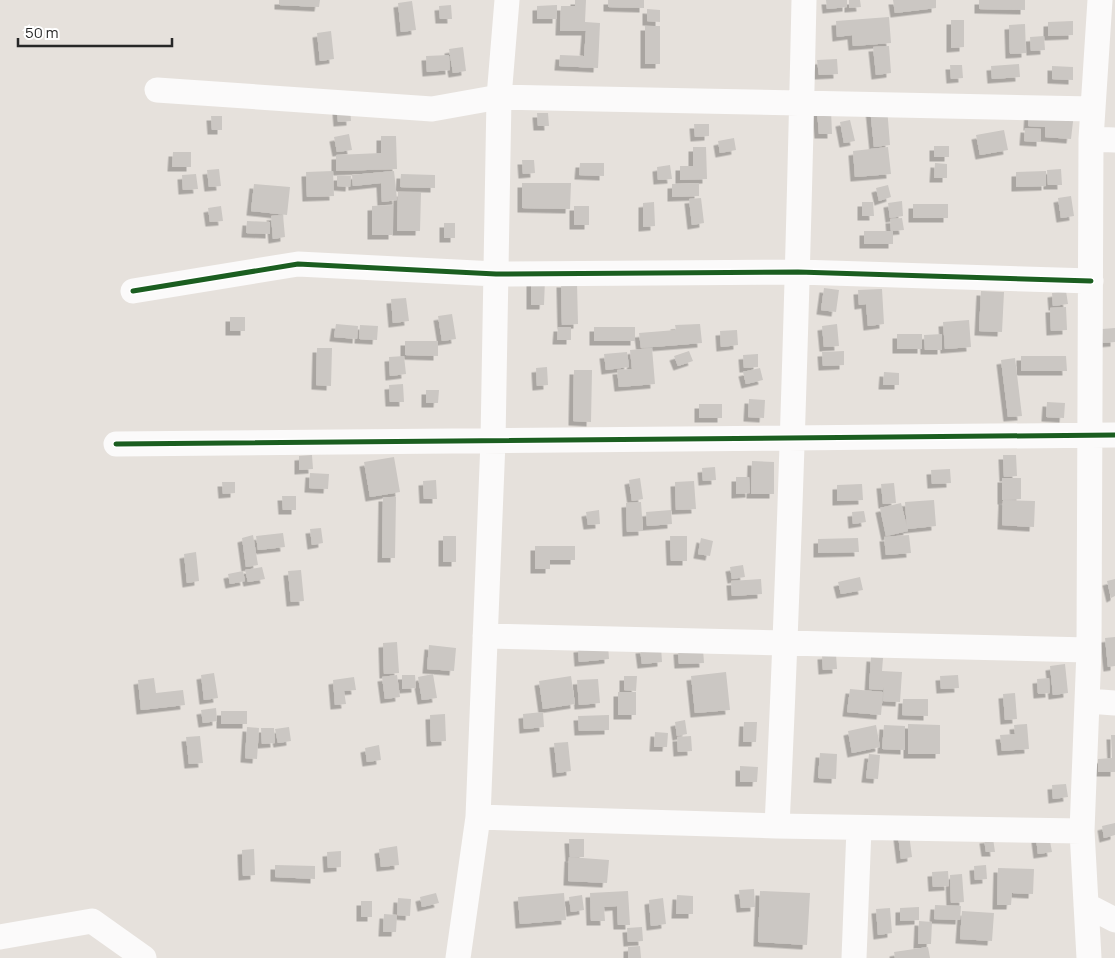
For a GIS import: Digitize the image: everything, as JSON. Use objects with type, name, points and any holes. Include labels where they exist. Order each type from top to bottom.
[{"type":"street","points":[[458,958],[478,817],[493,441],[499,97],[508,0]]},
{"type":"street","points":[[777,826],[786,643],[798,272],[804,0]]},
{"type":"street","points":[[1089,958],[1082,832],[1089,650],[1091,281],[1103,139],[1093,109],[1100,0]]},
{"type":"street","points":[[157,90],[432,109],[499,97],[1093,109]]},
{"type":"street","points":[[133,290],[298,264],[496,274],[798,272],[1091,281]]},
{"type":"street","points":[[116,444],[1115,435]]},
{"type":"street","points":[[485,636],[1089,650]]},
{"type":"street","points":[[1088,701],[1115,703]]},
{"type":"street","points":[[478,817],[777,826],[1082,832]]},
{"type":"street","points":[[854,958],[859,828]]},
{"type":"street","points":[[1086,906],[1115,920]]},
{"type":"street","points":[[0,937],[92,920],[144,958]]},
{"type":"building","points":[[279,0],[320,0],[319,7],[279,5]]},
{"type":"building","points":[[575,0],[586,0],[585,22],[600,23],[598,68],[559,66],[560,55],[584,56],[586,31],[560,31],[561,6],[575,6]]},
{"type":"building","points":[[608,0],[644,0],[644,8],[608,7]]},
{"type":"building","points":[[826,0],[847,0],[847,7],[827,9]]},
{"type":"building","points":[[849,0],[860,0],[861,7],[849,8]]},
{"type":"building","points":[[893,0],[936,0],[936,8],[895,13]]},
{"type":"building","points":[[979,0],[1025,0],[1025,10],[979,9]]},
{"type":"building","points":[[412,1],[416,30],[401,32],[398,3]]},
{"type":"building","points":[[451,5],[452,19],[440,19],[439,6]]},
{"type":"building","points":[[557,5],[557,19],[537,19],[537,6]]},
{"type":"building","points":[[647,9],[660,10],[660,22],[647,21]]},
{"type":"building","points":[[889,17],[891,43],[853,46],[852,35],[837,37],[836,21]]},
{"type":"building","points":[[951,20],[964,20],[964,47],[951,48]]},
{"type":"building","points":[[1073,21],[1073,35],[1048,36],[1048,22]]},
{"type":"building","points":[[1025,24],[1026,53],[1010,54],[1009,25]]},
{"type":"building","points":[[645,26],[660,26],[660,64],[645,64]]},
{"type":"building","points":[[331,31],[334,59],[320,61],[317,33]]},
{"type":"building","points":[[1044,36],[1045,50],[1031,51],[1030,37]]},
{"type":"building","points":[[889,46],[891,73],[876,75],[873,47]]},
{"type":"building","points":[[463,47],[466,71],[453,73],[449,49]]},
{"type":"building","points":[[449,55],[450,70],[427,72],[426,56]]},
{"type":"building","points":[[837,59],[838,74],[819,75],[817,60]]},
{"type":"building","points":[[1019,64],[1020,77],[992,79],[991,66]]},
{"type":"building","points":[[950,65],[962,65],[963,78],[951,79]]},
{"type":"building","points":[[1052,66],[1073,67],[1073,80],[1052,79]]},
{"type":"building","points":[[887,107],[890,145],[874,147],[870,108]]},
{"type":"building","points":[[350,108],[351,121],[338,122],[337,109]]},
{"type":"building","points":[[831,110],[832,134],[819,134],[817,111]]},
{"type":"building","points":[[1029,110],[1074,113],[1071,139],[1045,137],[1045,127],[1028,126]]},
{"type":"building","points":[[537,113],[548,113],[549,126],[538,126]]},
{"type":"building","points":[[211,116],[222,116],[222,130],[212,130]]},
{"type":"building","points":[[850,120],[855,141],[844,143],[840,122]]},
{"type":"building","points":[[694,124],[709,124],[709,136],[695,137]]},
{"type":"building","points":[[1025,128],[1041,129],[1041,142],[1024,141]]},
{"type":"building","points":[[1004,130],[1008,150],[980,155],[976,135]]},
{"type":"building","points":[[349,134],[352,150],[337,152],[334,137]]},
{"type":"building","points":[[381,136],[396,136],[397,169],[336,171],[336,155],[381,153]]},
{"type":"building","points":[[734,138],[736,150],[720,153],[718,141]]},
{"type":"building","points":[[934,146],[949,146],[949,157],[934,157]]},
{"type":"building","points":[[693,147],[706,147],[707,179],[680,180],[680,166],[693,166]]},
{"type":"building","points":[[888,147],[891,174],[855,177],[853,151]]},
{"type":"building","points":[[173,152],[191,152],[191,167],[172,167]]},
{"type":"building","points":[[522,160],[534,160],[535,173],[523,174]]},
{"type":"building","points":[[580,163],[604,163],[604,176],[579,175]]},
{"type":"building","points":[[935,163],[947,164],[947,178],[934,178]]},
{"type":"building","points":[[670,165],[672,179],[658,180],[657,167]]},
{"type":"building","points":[[219,169],[221,186],[209,187],[207,170]]},
{"type":"building","points":[[1061,169],[1062,185],[1048,185],[1047,170]]},
{"type":"building","points":[[333,171],[334,196],[307,197],[306,172]]},
{"type":"building","points":[[394,171],[397,200],[382,202],[381,183],[353,186],[352,175]]},
{"type":"building","points":[[1046,171],[1046,186],[1016,187],[1016,172]]},
{"type":"building","points":[[196,174],[198,189],[183,190],[182,175]]},
{"type":"building","points":[[401,174],[435,175],[435,188],[400,187]]},
{"type":"building","points":[[337,176],[351,176],[350,187],[337,186]]},
{"type":"building","points":[[522,183],[571,183],[570,209],[522,208]]},
{"type":"building","points":[[699,183],[699,196],[672,197],[672,184]]},
{"type":"building","points":[[254,184],[290,187],[287,215],[251,211]]},
{"type":"building","points":[[888,185],[891,197],[879,201],[876,188]]},
{"type":"building","points":[[398,192],[421,192],[420,231],[397,231]]},
{"type":"building","points":[[1071,196],[1074,216],[1061,218],[1058,198]]},
{"type":"building","points":[[701,198],[704,223],[692,225],[689,199]]},
{"type":"building","points":[[902,201],[903,216],[890,218],[888,203]]},
{"type":"building","points":[[654,202],[655,226],[643,227],[643,203]]},
{"type":"building","points":[[862,202],[873,202],[874,216],[862,216]]},
{"type":"building","points":[[913,204],[948,204],[948,218],[913,218]]},
{"type":"building","points":[[393,205],[393,235],[372,235],[372,206]]},
{"type":"building","points":[[221,206],[223,221],[210,222],[208,208]]},
{"type":"building","points":[[574,206],[589,206],[589,225],[574,225]]},
{"type":"building","points":[[283,215],[285,237],[273,239],[271,216]]},
{"type":"building","points":[[902,218],[904,230],[891,231],[890,219]]},
{"type":"building","points":[[247,221],[270,222],[270,234],[246,233]]},
{"type":"building","points":[[444,223],[455,223],[455,238],[444,238]]},
{"type":"building","points":[[864,231],[893,231],[893,244],[864,244]]},
{"type":"building","points":[[531,279],[545,279],[544,305],[531,305]]},
{"type":"building","points":[[561,283],[577,283],[578,324],[562,325]]},
{"type":"building","points":[[824,288],[839,290],[836,312],[821,310]]},
{"type":"building","points":[[882,289],[884,324],[868,326],[866,304],[859,305],[858,290]]},
{"type":"building","points":[[981,291],[1004,292],[1002,332],[979,331]]},
{"type":"building","points":[[1066,291],[1068,304],[1053,306],[1052,293]]},
{"type":"building","points":[[406,298],[409,321],[393,323],[391,299]]},
{"type":"building","points":[[1066,307],[1067,330],[1051,331],[1050,308]]},
{"type":"building","points":[[452,314],[456,339],[442,341],[438,316]]},
{"type":"building","points":[[230,317],[245,317],[245,331],[230,331]]},
{"type":"building","points":[[969,320],[971,347],[945,349],[943,322]]},
{"type":"building","points":[[336,324],[358,326],[357,339],[334,337]]},
{"type":"building","points":[[700,324],[702,343],[641,348],[639,333],[676,330],[675,325]]},
{"type":"building","points":[[837,324],[839,346],[824,347],[822,326]]},
{"type":"building","points":[[360,325],[378,326],[377,340],[359,339]]},
{"type":"building","points":[[558,327],[571,327],[571,340],[557,340]]},
{"type":"building","points":[[594,327],[635,327],[635,341],[594,341]]},
{"type":"building","points":[[1115,328],[1115,342],[1103,343],[1102,329]]},
{"type":"building","points":[[737,330],[738,345],[721,347],[720,331]]},
{"type":"building","points":[[897,334],[922,334],[922,349],[897,349]]},
{"type":"building","points":[[942,334],[942,350],[925,350],[924,335]]},
{"type":"building","points":[[405,341],[438,341],[438,356],[405,355]]},
{"type":"building","points":[[317,348],[332,348],[331,386],[316,385]]},
{"type":"building","points":[[652,348],[655,384],[619,387],[617,370],[632,369],[630,350]]},
{"type":"building","points":[[689,351],[693,361],[678,366],[674,356]]},
{"type":"building","points":[[844,351],[844,365],[823,366],[822,352]]},
{"type":"building","points":[[627,352],[629,367],[606,370],[604,354]]},
{"type":"building","points":[[758,354],[758,367],[744,368],[743,355]]},
{"type":"building","points":[[404,356],[406,374],[390,376],[389,357]]},
{"type":"building","points":[[1021,356],[1066,356],[1067,371],[1021,371]]},
{"type":"building","points":[[1015,358],[1022,416],[1008,417],[1001,360]]},
{"type":"building","points":[[547,367],[548,385],[537,386],[536,368]]},
{"type":"building","points":[[760,368],[763,380],[746,384],[743,372]]},
{"type":"building","points":[[574,370],[592,370],[591,422],[573,421]]},
{"type":"building","points":[[884,372],[899,373],[899,385],[883,385]]},
{"type":"building","points":[[403,384],[404,402],[390,402],[389,385]]},
{"type":"building","points":[[426,390],[439,390],[438,403],[426,403]]},
{"type":"building","points":[[749,399],[765,400],[764,418],[748,417]]},
{"type":"building","points":[[1047,402],[1065,403],[1064,418],[1046,417]]},
{"type":"building","points":[[699,404],[722,404],[722,418],[699,418]]},
{"type":"building","points":[[312,455],[313,469],[299,470],[299,456]]},
{"type":"building","points":[[1003,455],[1016,455],[1017,476],[1004,477]]},
{"type":"building","points":[[394,457],[400,492],[370,497],[364,462]]},
{"type":"building","points":[[752,461],[774,462],[774,494],[751,494]]},
{"type":"building","points":[[715,467],[716,480],[703,481],[702,468]]},
{"type":"building","points":[[950,469],[951,483],[932,484],[931,470]]},
{"type":"building","points":[[310,473],[329,474],[328,489],[309,488]]},
{"type":"building","points":[[736,477],[749,477],[750,493],[736,494]]},
{"type":"building","points":[[640,478],[643,499],[632,501],[629,480]]},
{"type":"building","points":[[1002,478],[1021,478],[1021,499],[1002,500]]},
{"type":"building","points":[[436,480],[437,499],[424,499],[423,481]]},
{"type":"building","points":[[694,481],[696,509],[676,510],[675,482]]},
{"type":"building","points":[[222,482],[235,482],[235,493],[223,494]]},
{"type":"building","points":[[894,483],[896,503],[883,504],[881,484]]},
{"type":"building","points":[[862,484],[863,500],[837,501],[837,485]]},
{"type":"building","points":[[282,496],[296,496],[296,510],[283,510]]},
{"type":"building","points":[[383,497],[396,497],[395,558],[382,558]]},
{"type":"building","points":[[934,500],[936,526],[907,529],[905,502]]},
{"type":"building","points":[[1003,500],[1035,501],[1034,527],[1002,525]]},
{"type":"building","points":[[641,502],[643,531],[627,532],[626,503]]},
{"type":"building","points":[[901,503],[908,531],[886,536],[880,508]]},
{"type":"building","points":[[599,510],[600,524],[588,525],[586,512]]},
{"type":"building","points":[[671,510],[672,524],[647,526],[646,512]]},
{"type":"building","points":[[864,511],[866,522],[853,524],[852,512]]},
{"type":"building","points":[[321,528],[323,543],[312,545],[310,529]]},
{"type":"building","points":[[283,533],[285,547],[258,550],[256,536]]},
{"type":"building","points":[[253,535],[258,565],[246,567],[242,538]]},
{"type":"building","points":[[909,535],[911,553],[886,555],[884,537]]},
{"type":"building","points":[[443,536],[456,536],[456,562],[443,562]]},
{"type":"building","points":[[670,536],[687,536],[687,561],[671,561]]},
{"type":"building","points":[[701,538],[713,541],[710,556],[698,554]]},
{"type":"building","points":[[858,538],[859,552],[818,553],[818,539]]},
{"type":"building","points":[[535,546],[575,546],[575,560],[550,560],[550,569],[535,569]]},
{"type":"building","points":[[196,552],[199,581],[187,583],[184,554]]},
{"type":"building","points":[[743,565],[745,577],[732,579],[730,567]]},
{"type":"building","points":[[262,567],[265,579],[248,582],[245,570]]},
{"type":"building","points":[[301,570],[304,601],[291,602],[288,571]]},
{"type":"building","points":[[243,571],[245,581],[230,584],[228,574]]},
{"type":"building","points":[[860,577],[863,590],[841,594],[838,582]]},
{"type":"building","points":[[761,579],[762,594],[732,596],[731,581]]},
{"type":"building","points":[[1115,579],[1115,596],[1111,598],[1107,581]]},
{"type":"building","points":[[1115,637],[1115,666],[1108,667],[1105,638]]},
{"type":"building","points":[[397,642],[399,673],[384,674],[383,643]]},
{"type":"building","points":[[429,645],[456,648],[454,671],[427,669]]},
{"type":"building","points":[[608,645],[609,659],[579,662],[578,648]]},
{"type":"building","points":[[661,647],[662,662],[642,664],[640,649]]},
{"type":"building","points":[[703,649],[704,663],[679,664],[678,650]]},
{"type":"building","points":[[836,654],[837,669],[823,670],[822,655]]},
{"type":"building","points":[[871,657],[883,658],[882,671],[902,672],[900,702],[883,701],[884,687],[883,690],[869,689]]},
{"type":"building","points":[[1065,664],[1068,693],[1053,695],[1050,666]]},
{"type":"building","points":[[726,672],[730,710],[695,713],[691,676]]},
{"type":"building","points":[[214,673],[218,698],[204,700],[201,675]]},
{"type":"building","points":[[433,674],[437,698],[422,700],[418,677]]},
{"type":"building","points":[[397,675],[400,697],[385,699],[382,677]]},
{"type":"building","points":[[402,675],[415,675],[416,688],[402,689]]},
{"type":"building","points":[[958,675],[959,688],[941,689],[940,676]]},
{"type":"building","points":[[571,676],[575,704],[543,709],[539,681]]},
{"type":"building","points":[[624,676],[637,676],[636,691],[624,690]]},
{"type":"building","points":[[354,677],[356,690],[344,691],[346,704],[335,705],[333,680]]},
{"type":"building","points":[[154,678],[156,693],[183,690],[185,705],[141,710],[138,680]]},
{"type":"building","points":[[1049,678],[1050,693],[1038,694],[1037,679]]},
{"type":"building","points":[[598,679],[600,703],[579,705],[577,680]]},
{"type":"building","points":[[850,689],[883,692],[881,715],[847,712]]},
{"type":"building","points":[[618,692],[636,692],[636,715],[618,715]]},
{"type":"building","points":[[1015,693],[1017,719],[1005,720],[1003,694]]},
{"type":"building","points":[[903,699],[928,699],[928,716],[902,715]]},
{"type":"building","points":[[216,708],[217,721],[203,723],[201,710]]},
{"type":"building","points":[[221,711],[247,711],[247,724],[221,724]]},
{"type":"building","points":[[543,712],[544,727],[524,729],[523,714]]},
{"type":"building","points":[[445,714],[446,741],[431,742],[430,715]]},
{"type":"building","points":[[609,715],[609,730],[579,731],[578,716]]},
{"type":"building","points":[[685,720],[687,734],[677,736],[675,722]]},
{"type":"building","points":[[744,722],[757,722],[756,742],[743,742]]},
{"type":"building","points":[[908,724],[940,725],[940,754],[908,754]]},
{"type":"building","points":[[1027,724],[1029,749],[1002,751],[1000,735],[1015,734],[1014,725]]},
{"type":"building","points":[[876,725],[880,747],[852,753],[848,731]]},
{"type":"building","points":[[884,725],[905,726],[905,750],[882,749]]},
{"type":"building","points":[[247,727],[259,728],[257,759],[245,758]]},
{"type":"building","points":[[289,727],[291,741],[278,743],[275,729]]},
{"type":"building","points":[[261,728],[274,728],[275,743],[262,744]]},
{"type":"building","points":[[655,732],[668,733],[667,747],[654,747]]},
{"type":"building","points":[[1111,735],[1115,735],[1115,772],[1098,772],[1098,759],[1112,758]]},
{"type":"building","points":[[200,736],[203,763],[189,764],[186,737]]},
{"type":"building","points":[[691,736],[692,751],[678,752],[677,737]]},
{"type":"building","points":[[568,742],[571,771],[557,773],[554,743]]},
{"type":"building","points":[[379,745],[381,760],[367,762],[365,748]]},
{"type":"building","points":[[820,753],[837,754],[836,779],[818,778]]},
{"type":"building","points":[[869,754],[880,755],[878,779],[866,778]]},
{"type":"building","points":[[740,766],[758,767],[757,782],[740,782]]},
{"type":"building","points":[[1066,784],[1068,797],[1053,799],[1052,785]]},
{"type":"building","points":[[1115,823],[1115,835],[1104,838],[1102,826]]},
{"type":"building","points":[[909,834],[912,857],[901,859],[898,835]]},
{"type":"building","points":[[1049,836],[1052,852],[1038,854],[1036,838]]},
{"type":"building","points":[[993,838],[995,852],[986,852],[984,839]]},
{"type":"building","points":[[569,839],[584,839],[584,857],[570,857]]},
{"type":"building","points":[[397,846],[399,865],[381,867],[379,849]]},
{"type":"building","points":[[254,849],[255,875],[243,876],[242,850]]},
{"type":"building","points":[[341,851],[341,867],[328,868],[327,852]]},
{"type":"building","points":[[569,857],[609,860],[607,883],[568,881]]},
{"type":"building","points":[[275,865],[315,866],[315,879],[275,877]]},
{"type":"building","points":[[986,865],[987,879],[975,880],[974,866]]},
{"type":"building","points":[[998,868],[1034,869],[1033,894],[1012,893],[1011,905],[997,905]]},
{"type":"building","points":[[948,871],[949,886],[933,887],[932,872]]},
{"type":"building","points":[[962,874],[964,902],[951,903],[950,875]]},
{"type":"building","points":[[754,889],[755,907],[741,908],[739,890]]},
{"type":"building","points":[[628,891],[630,925],[618,925],[617,906],[604,907],[605,921],[591,921],[590,893]]},
{"type":"building","points":[[760,891],[810,893],[807,945],[758,942]]},
{"type":"building","points":[[436,893],[439,903],[422,907],[420,897]]},
{"type":"building","points":[[564,893],[566,920],[520,924],[518,897]]},
{"type":"building","points":[[582,895],[584,910],[571,912],[569,897]]},
{"type":"building","points":[[677,895],[693,896],[693,914],[676,914]]},
{"type":"building","points":[[398,898],[411,899],[410,916],[397,915]]},
{"type":"building","points":[[663,898],[666,924],[651,926],[649,900]]},
{"type":"building","points":[[361,901],[372,901],[372,917],[361,917]]},
{"type":"building","points":[[935,905],[961,906],[960,920],[934,919]]},
{"type":"building","points":[[919,907],[919,920],[900,921],[900,908]]},
{"type":"building","points":[[890,908],[892,933],[878,935],[876,909]]},
{"type":"building","points":[[962,911],[994,913],[992,941],[960,939]]},
{"type":"building","points":[[384,914],[397,915],[396,932],[383,932]]},
{"type":"building","points":[[919,921],[932,922],[931,944],[918,944]]},
{"type":"building","points":[[642,927],[643,941],[628,942],[627,928]]},
{"type":"building","points":[[640,946],[641,958],[628,958],[628,947]]},
{"type":"building","points":[[928,947],[930,958],[895,958],[894,952]]},
{"type":"cycle path","points":[[133,291],[298,264],[496,274],[798,272],[1091,281]]},
{"type":"cycle path","points":[[116,444],[1115,435]]}]
